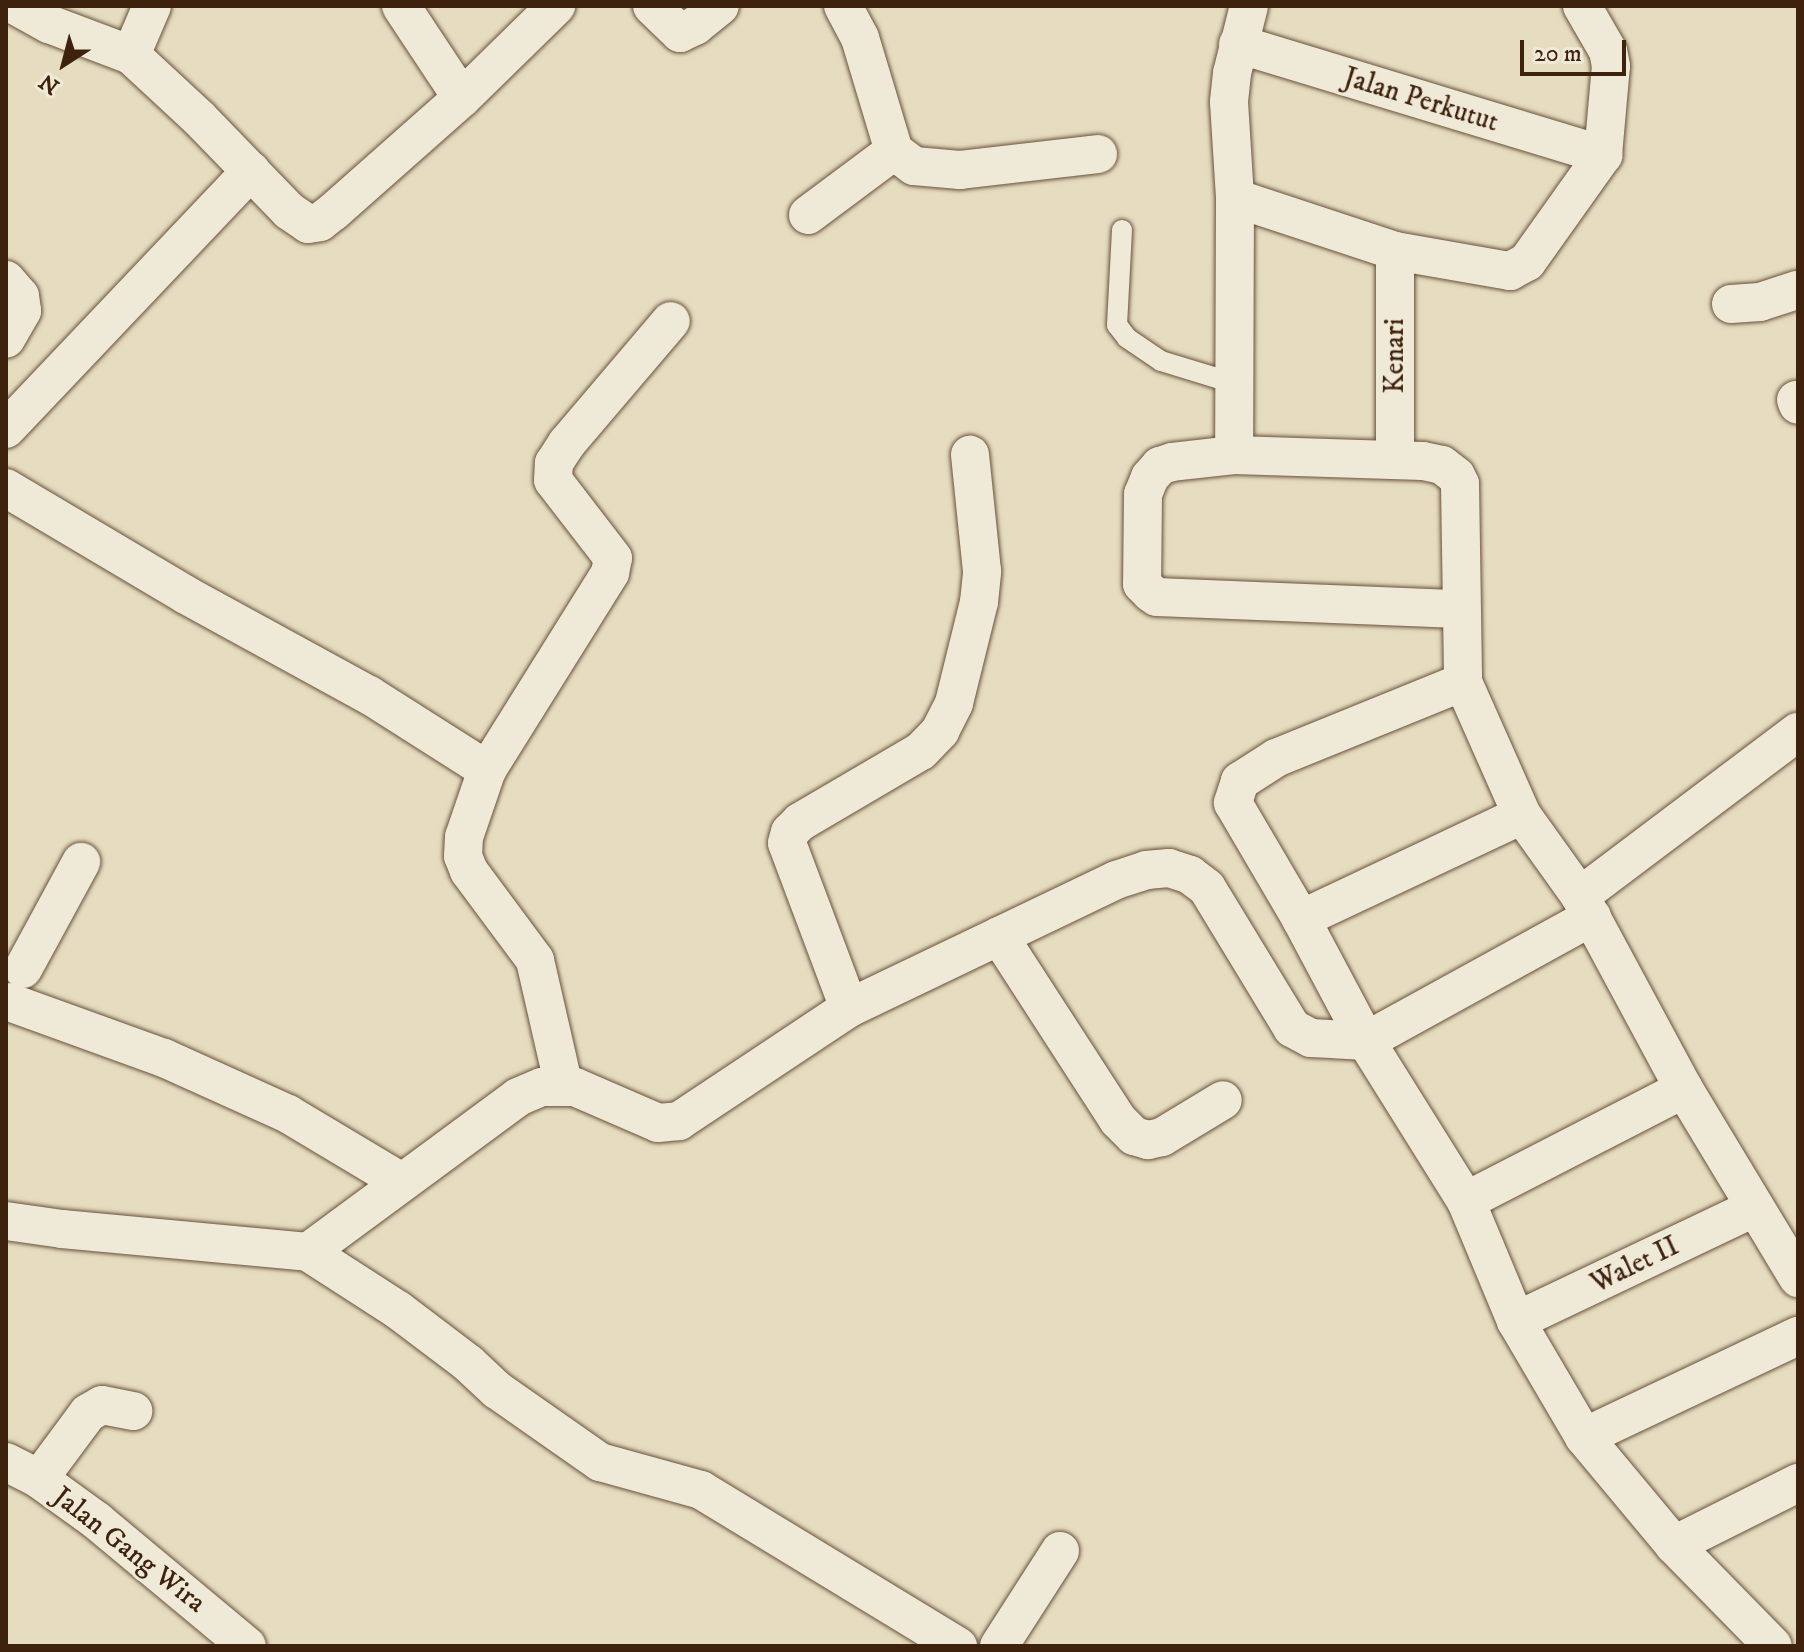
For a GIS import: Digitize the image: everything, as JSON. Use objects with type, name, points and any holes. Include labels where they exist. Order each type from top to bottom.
[{"type":"street","points":[[16,6],[49,24],[131,55],[298,219],[308,224],[320,222],[462,98],[556,6]]},
{"type":"street","points":[[131,55],[152,6]]},
{"type":"street","points":[[401,6],[462,98]]},
{"type":"street","points":[[652,6],[680,33],[695,26],[720,6]]},
{"type":"street","points":[[843,6],[860,38],[894,151],[914,166],[960,170],[1098,154]]},
{"type":"street","points":[[1234,455],[1235,198],[1229,102],[1238,44],[1249,6]]},
{"type":"street","points":[[1235,198],[1395,251],[1510,271],[1527,262],[1603,155],[1611,66],[1608,51],[1582,6]]},
{"type":"street","name":"Jalan Perkutut","points":[[1238,44],[1603,155]]},
{"type":"street","points":[[808,215],[894,151]]},
{"type":"street","points":[[6,429],[251,171]]},
{"type":"street","name":"Kenari","points":[[1395,251],[1395,460]]},
{"type":"street","points":[[6,280],[20,296],[22,311],[6,339]]},
{"type":"street","points":[[1731,304],[1760,302],[1798,290]]},
{"type":"street","points":[[564,1087],[535,960],[469,871],[463,856],[464,837],[487,770],[610,573],[613,558],[553,480],[554,463],[567,443],[671,321]]},
{"type":"street","points":[[849,1008],[787,843],[790,832],[800,822],[921,751],[940,731],[954,703],[981,586],[970,455]]},
{"type":"street","points":[[1459,609],[1157,597],[1142,584],[1143,494],[1150,477],[1160,466],[1234,455],[1395,460],[1442,465],[1460,484],[1459,609],[1463,682],[1522,815],[1586,907],[1684,1089],[1798,1278]]},
{"type":"street","points":[[6,488],[186,595],[369,695],[487,770]]},
{"type":"street","points":[[1463,682],[1276,758],[1240,781],[1233,803],[1301,919],[1366,1041],[1466,1201],[1516,1321],[1584,1437],[1674,1545],[1773,1646]]},
{"type":"street","points":[[308,1252],[400,1181],[518,1097],[542,1087],[564,1087],[590,1092],[658,1123],[679,1121],[849,1008],[1116,880],[1146,870],[1169,868],[1190,875],[1207,888],[1292,1028],[1311,1038],[1366,1041],[1586,907],[1798,732]]},
{"type":"street","points":[[1301,919],[1522,815]]},
{"type":"street","points":[[81,862],[11,982],[164,1058],[288,1114],[400,1181]]},
{"type":"street","points":[[999,936],[1118,1120],[1134,1136],[1148,1140],[1162,1137],[1223,1100]]},
{"type":"street","points":[[1466,1201],[1684,1089]]},
{"type":"street","name":"Walet II","points":[[1516,1321],[1754,1208]]},
{"type":"street","points":[[6,1221],[308,1252],[398,1310],[468,1363],[497,1390],[600,1462],[701,1490],[958,1646]]},
{"type":"street","points":[[1584,1437],[1798,1336]]},
{"type":"street","points":[[22,1471],[88,1413],[102,1405],[133,1411]]},
{"type":"street","name":"Jalan Gang Wira","points":[[22,1471],[97,1521],[247,1646]]},
{"type":"street","points":[[1674,1545],[1798,1483]]},
{"type":"street","points":[[999,1646],[1060,1551]]},
{"type":"street","points":[[1788,1646],[1798,1641]]},
{"type":"lane","points":[[1122,230],[1117,325],[1127,338],[1161,361],[1233,383]]}]
